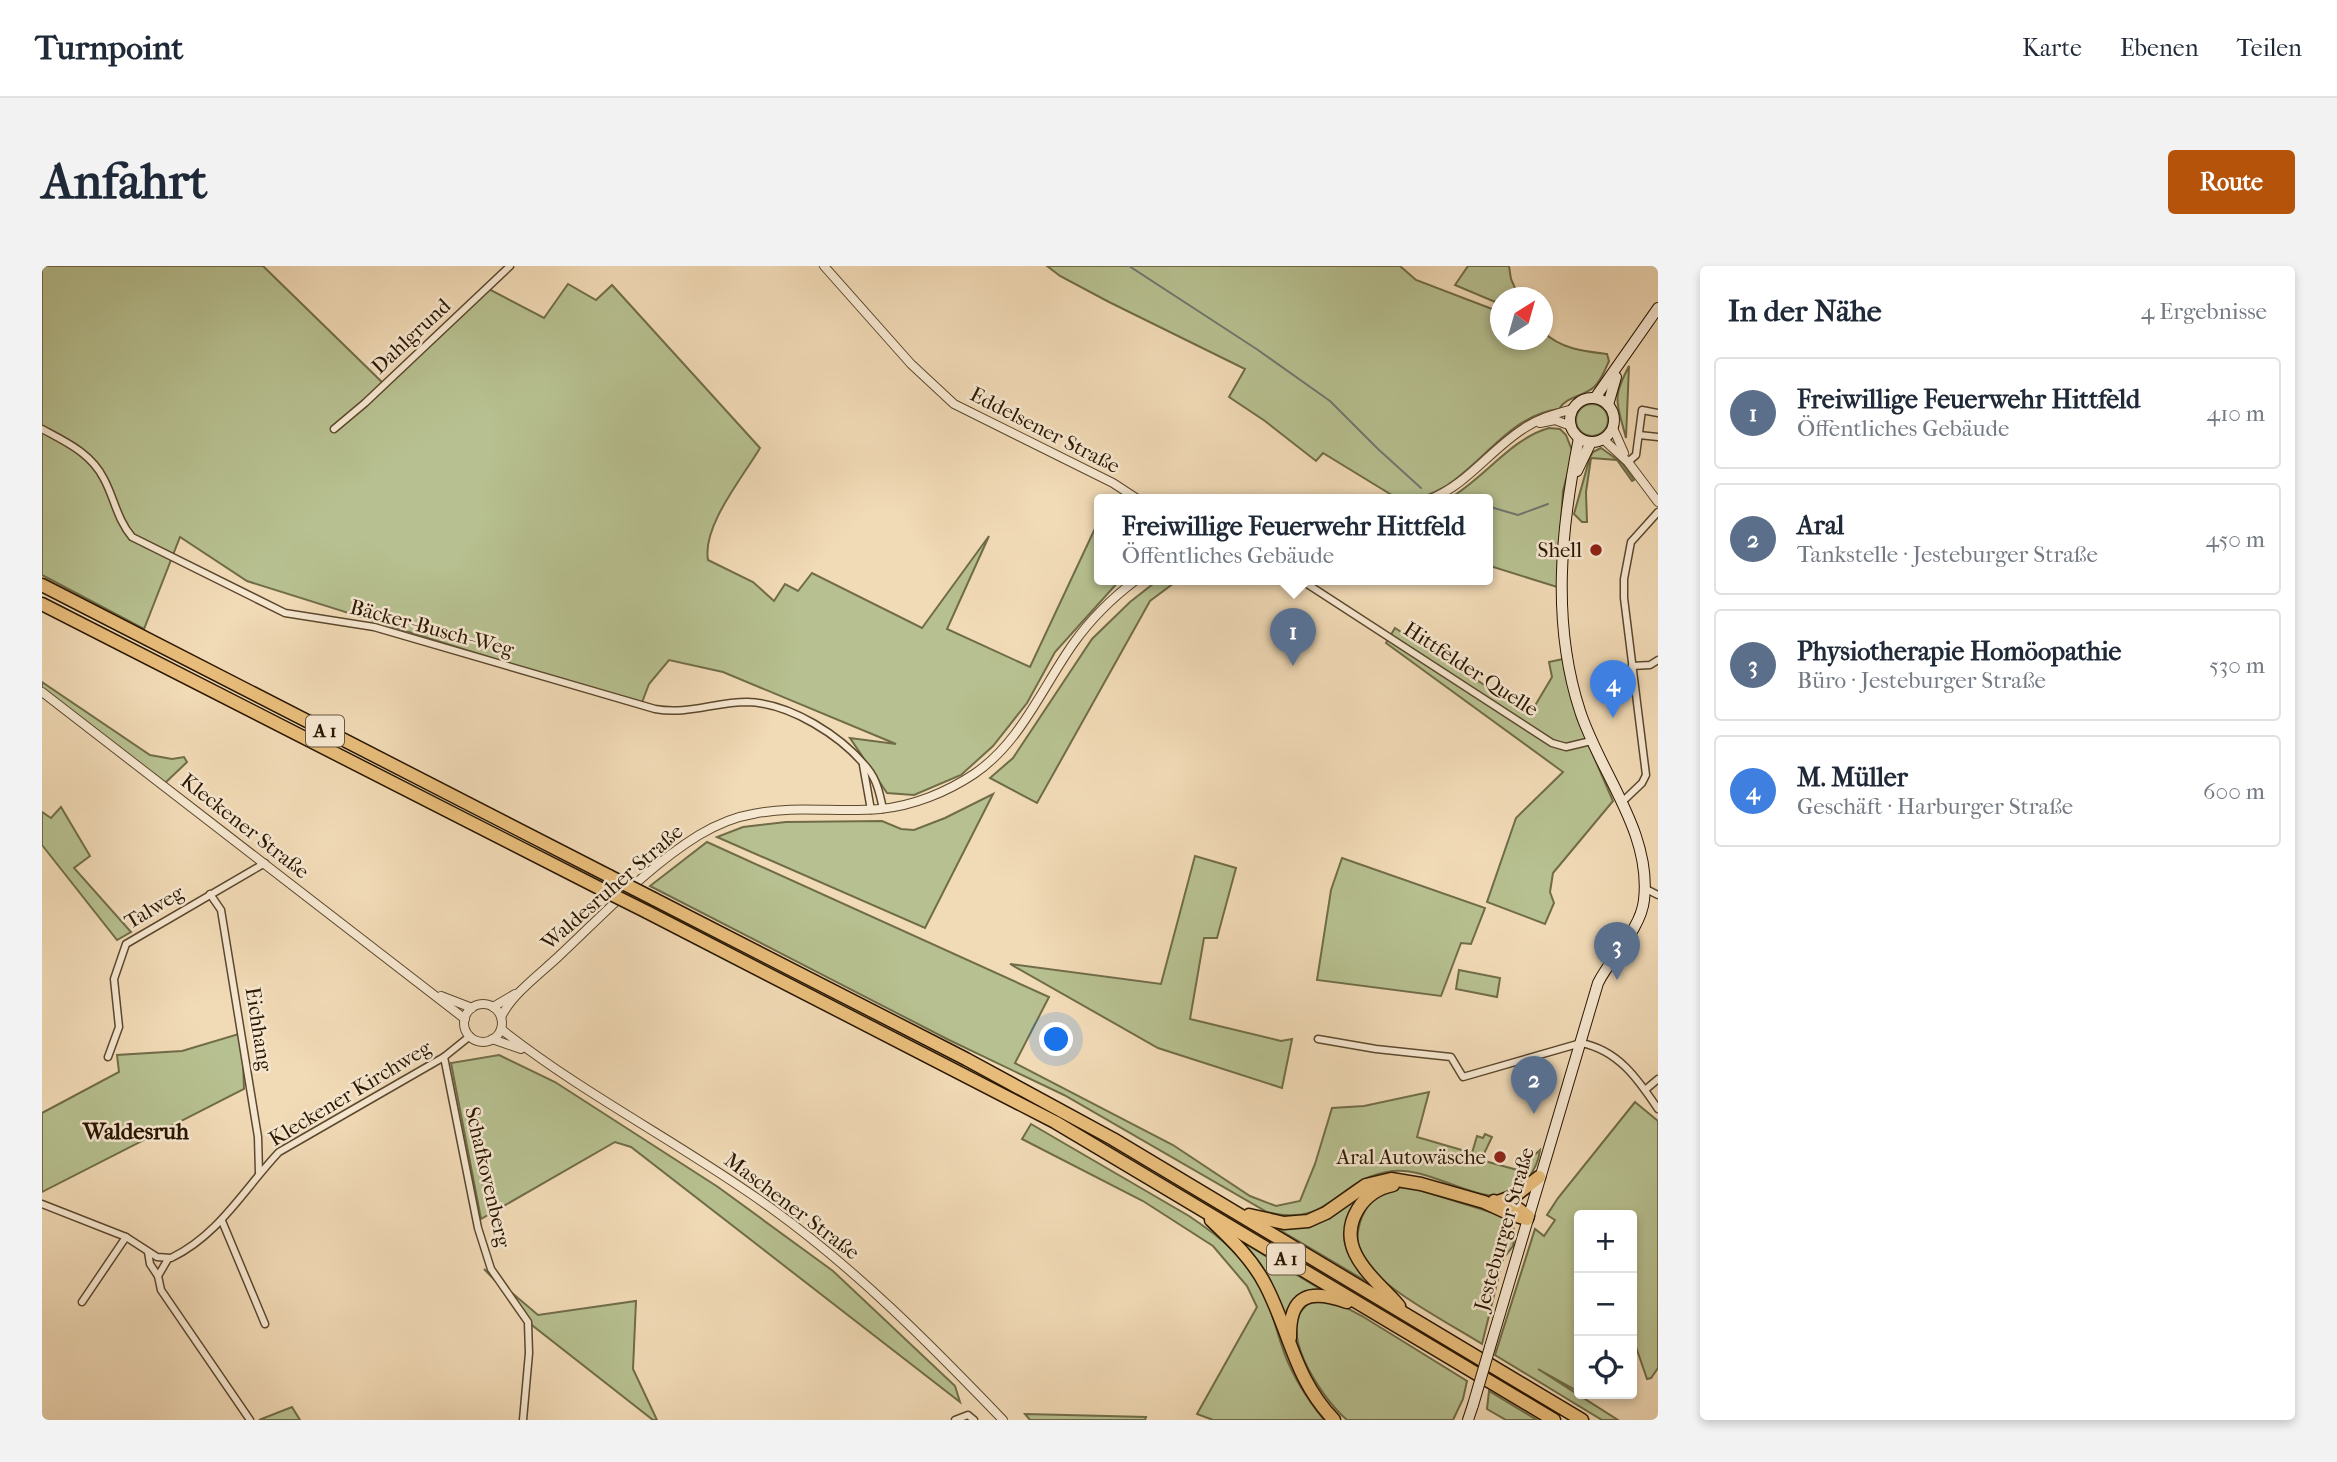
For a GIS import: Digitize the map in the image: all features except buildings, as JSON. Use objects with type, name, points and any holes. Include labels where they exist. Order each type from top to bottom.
[{"type":"highway","name":"A 1","points":[[42,585],[1036,1096],[1582,1420]]},
{"type":"highway","name":"A 1","points":[[42,604],[1055,1122],[1555,1420]]},
{"type":"highway","points":[[245,719],[284,727]]},
{"type":"highway","points":[[1500,1202],[1516,1195],[1539,1177]]},
{"type":"highway","points":[[1229,1209],[1275,1222],[1299,1223],[1326,1213],[1366,1185],[1391,1178],[1485,1202],[1510,1214],[1527,1217]]},
{"type":"highway","points":[[1406,1315],[1358,1261],[1350,1230],[1357,1211],[1370,1195],[1384,1187],[1411,1182]]},
{"type":"highway","points":[[1485,1202],[1500,1202],[1517,1207],[1527,1217]]},
{"type":"highway","points":[[1196,1205],[1255,1267],[1274,1303],[1308,1388],[1334,1420]]},
{"type":"highway","points":[[1290,1346],[1292,1315],[1299,1302],[1310,1295],[1326,1295],[1376,1312]]},
{"type":"main road","points":[[1595,398],[1608,405],[1614,416],[1613,428],[1603,439],[1591,442],[1579,438],[1571,426],[1573,410],[1583,401],[1595,398],[1658,308]]},
{"type":"main road","points":[[1608,405],[1623,360]]},
{"type":"main road","points":[[1570,488],[1579,438]]},
{"type":"main road","points":[[1570,488],[1591,442]]},
{"type":"main road","name":"Jesteburger Straße","points":[[1468,1420],[1598,983],[1642,911],[1643,861],[1621,803],[1591,741],[1574,690],[1564,635],[1562,563],[1570,488]]},
{"type":"street","name":"Dahlgrund","points":[[334,429],[510,266]]},
{"type":"street","name":"Eddelsener Straße","points":[[824,266],[911,364],[954,404],[1113,483],[1130,494]]},
{"type":"street","points":[[1439,494],[1457,484],[1521,430],[1541,419],[1573,410]]},
{"type":"street","points":[[1628,462],[1636,455],[1642,410],[1658,412]]},
{"type":"street","points":[[1521,430],[1555,420],[1571,426]]},
{"type":"street","points":[[1613,428],[1628,462]]},
{"type":"street","name":"Bäcker-Busch-Weg","points":[[42,429],[80,451],[97,467],[106,481],[119,519],[132,537],[285,613],[374,627],[670,712],[747,702],[770,705],[842,741],[853,751],[873,776],[883,809]]},
{"type":"street","points":[[1639,435],[1658,437]]},
{"type":"street","points":[[1603,439],[1628,462],[1658,502]]},
{"type":"street","points":[[1621,803],[1642,783],[1646,775],[1624,598],[1627,561],[1631,542],[1658,513]]},
{"type":"street","name":"Waldesruher Straße","points":[[501,1017],[521,992],[654,869],[682,846],[711,828],[737,817],[776,811],[883,809],[932,796],[952,787],[986,764],[1011,738],[1084,629],[1130,585]]},
{"type":"street","name":"Hittfelder Quelle","points":[[1309,585],[1552,743],[1566,747],[1591,741]]},
{"type":"street","points":[[1632,666],[1650,665],[1658,660]]},
{"type":"street","name":"Kleckener Straße","points":[[42,692],[465,1019]]},
{"type":"street","points":[[862,763],[871,810]]},
{"type":"street","name":"Talweg","points":[[108,1057],[119,1027],[114,979],[126,944],[265,863]]},
{"type":"street","points":[[1644,888],[1658,895]]},
{"type":"street","name":"Eichhang","points":[[210,894],[221,910],[258,1137],[259,1173]]},
{"type":"street","name":"Kleckener Straße","points":[[426,989],[472,1008]]},
{"type":"street","name":"Waldesruher Straße","points":[[493,1007],[521,992]]},
{"type":"street","points":[[482,1004],[493,1007],[501,1017],[501,1029],[492,1040],[478,1041],[470,1036],[465,1028],[465,1019],[472,1008],[482,1004]]},
{"type":"street","name":"Maschener Straße","points":[[501,1029],[533,1055],[696,1157],[804,1233],[891,1306],[1003,1420]]},
{"type":"street","name":"Kleckener Kirchweg","points":[[168,1259],[180,1254],[222,1221],[279,1152],[444,1057],[470,1036]]},
{"type":"street","points":[[1318,1039],[1451,1057],[1463,1077],[1581,1043],[1596,1046],[1625,1065],[1658,1109]]},
{"type":"street","name":"Maschener Straße","points":[[492,1040],[504,1042],[533,1055]]},
{"type":"street","name":"Schafkovenberg","points":[[444,1057],[478,1228],[491,1269],[528,1322],[529,1353],[523,1420]]},
{"type":"street","points":[[1645,1090],[1658,1079]]},
{"type":"street","points":[[42,1204],[126,1237],[148,1252],[168,1259],[158,1276]]},
{"type":"street","points":[[222,1221],[265,1324]]},
{"type":"street","points":[[82,1301],[126,1237]]},
{"type":"street","points":[[148,1252],[161,1290],[250,1420]]},
{"type":"street","points":[[955,1420],[968,1415],[974,1420]]},
{"type":"green space","points":[[42,266],[263,266],[385,385],[487,288],[544,318],[568,284],[596,300],[612,285],[760,448],[717,517],[711,532],[708,560],[753,582],[774,601],[785,584],[798,591],[812,573],[922,628],[989,536],[947,629],[1030,667],[1094,531],[1094,585],[1115,585],[1055,652],[1027,703],[993,746],[961,775],[914,795],[887,793],[850,738],[896,744],[723,672],[669,660],[649,684],[641,705],[247,581],[180,537],[144,629],[42,575]]},
{"type":"green space","points":[[1047,266],[1400,266],[1416,280],[1490,308],[1490,350],[1553,350],[1553,340],[1565,346],[1607,354],[1609,361],[1594,387],[1566,401],[1559,409],[1536,415],[1516,427],[1444,487],[1428,494],[1390,494],[1323,453],[1316,461],[1229,397],[1245,369],[1060,276]]},
{"type":"green space","points":[[1468,266],[1509,266],[1515,287],[1490,287],[1490,300],[1455,285]]},
{"type":"green space","points":[[1629,366],[1626,438],[1617,401]]},
{"type":"green space","points":[[1592,404],[1603,409],[1608,420],[1603,431],[1592,436],[1581,431],[1576,420],[1581,409]]},
{"type":"green space","points":[[1549,428],[1560,429],[1566,435],[1573,453],[1563,491],[1557,587],[1493,567],[1493,494],[1456,494],[1509,450],[1535,433]]},
{"type":"green space","points":[[1601,448],[1622,463],[1634,480],[1632,481],[1617,460],[1591,458],[1586,492],[1587,522],[1582,522],[1574,514],[1590,457]]},
{"type":"green space","points":[[1152,585],[1171,585],[1150,601],[1037,803],[990,778],[1013,758],[1092,639]]},
{"type":"green space","points":[[1395,628],[1530,714],[1552,677],[1549,662],[1563,659],[1577,718],[1613,801],[1553,873],[1550,892],[1554,903],[1545,924],[1487,902],[1516,818],[1563,772],[1386,643]]},
{"type":"green space","points":[[42,682],[150,755],[172,759],[184,757],[187,762],[163,785],[42,692]]},
{"type":"green space","points":[[993,794],[925,928],[717,837],[743,827],[786,822],[882,821],[901,829],[914,830]]},
{"type":"green space","points":[[61,807],[90,856],[74,868],[131,932],[117,940],[42,845],[42,812],[51,818]]},
{"type":"green space","points":[[707,842],[1049,997],[1015,1063],[1173,1145],[1250,1196],[1276,1206],[1300,1201],[1315,1164],[1332,1108],[1364,1106],[1429,1092],[1417,1137],[1472,1153],[1477,1136],[1483,1138],[1485,1134],[1492,1137],[1481,1160],[1525,1172],[1531,1158],[1540,1150],[1539,1157],[1528,1179],[1516,1191],[1502,1196],[1476,1192],[1406,1171],[1393,1171],[1359,1182],[1321,1208],[1307,1214],[1267,1212],[1064,1095],[949,1040],[650,886]]},
{"type":"green space","points":[[1195,856],[1236,868],[1217,938],[1204,938],[1190,1019],[1281,1041],[1292,1039],[1282,1088],[1158,1048],[1010,964],[1161,984]]},
{"type":"green space","points":[[1342,858],[1485,908],[1471,944],[1461,943],[1441,996],[1317,980],[1331,890]]},
{"type":"green space","points":[[1459,970],[1500,978],[1497,997],[1456,989]]},
{"type":"green space","points":[[242,1033],[244,1089],[42,1192],[42,1113],[119,1072],[117,1055],[182,1051]]},
{"type":"green space","points":[[499,1055],[555,1082],[718,1187],[833,1271],[955,1386],[960,1402],[631,1147],[615,1142],[481,1219],[451,1063]]},
{"type":"green space","points":[[1635,1102],[1658,1121],[1658,1368],[1651,1378],[1647,1379],[1637,1350],[1637,1210],[1574,1210],[1574,1389],[1538,1369],[1574,1392],[1574,1399],[1585,1399],[1618,1420],[1602,1420],[1495,1355],[1535,1229],[1544,1236],[1555,1220],[1547,1215]]},
{"type":"green space","points":[[1031,1124],[1189,1216],[1232,1249],[1257,1281],[1293,1372],[1324,1420],[1213,1420],[1197,1414],[1257,1307],[1247,1286],[1213,1246],[1143,1201],[1022,1139]]},
{"type":"green space","points":[[1379,1187],[1348,1229],[1374,1286],[1273,1226],[1338,1208]]},
{"type":"green space","points":[[1398,1187],[1416,1189],[1500,1215],[1512,1222],[1515,1235],[1513,1246],[1503,1259],[1482,1344],[1400,1293],[1371,1270],[1363,1259],[1358,1238],[1365,1211],[1376,1198]]},
{"type":"green space","points":[[1236,1238],[1320,1289],[1310,1292],[1287,1326]]},
{"type":"green space","points":[[484,1269],[538,1315],[636,1301],[633,1369],[657,1420],[653,1420],[528,1322],[509,1295]]},
{"type":"green space","points":[[1316,1300],[1332,1300],[1362,1316],[1467,1381],[1463,1399],[1453,1420],[1347,1420],[1336,1410],[1313,1378],[1298,1341],[1297,1324],[1302,1310]]},
{"type":"green space","points":[[1489,1391],[1537,1420],[1506,1420],[1487,1409]]},
{"type":"green space","points":[[292,1407],[300,1420],[259,1420]]},
{"type":"green space","points":[[1025,1414],[1146,1417],[1145,1420],[1030,1420]]},
{"type":"waterway","points":[[1129,266],[1258,350],[1330,401],[1421,488]]},
{"type":"waterway","points":[[1493,508],[1518,515],[1548,504]]},
{"type":"place","name":"Shell","points":[[1596,550]]},
{"type":"place","name":"Freiwillige Feuerwehr Hittfeld","points":[[1293,666]]},
{"type":"place","name":"M. Müller","points":[[1613,718]]},
{"type":"place","name":"Physiotherapie Homöopathie","points":[[1617,980]]},
{"type":"place","name":"Aral","points":[[1534,1114]]},
{"type":"place","name":"Aral Autowäsche","points":[[1500,1157]]},
{"type":"district","name":"Waldesruh","points":[[136,1131]]}]
